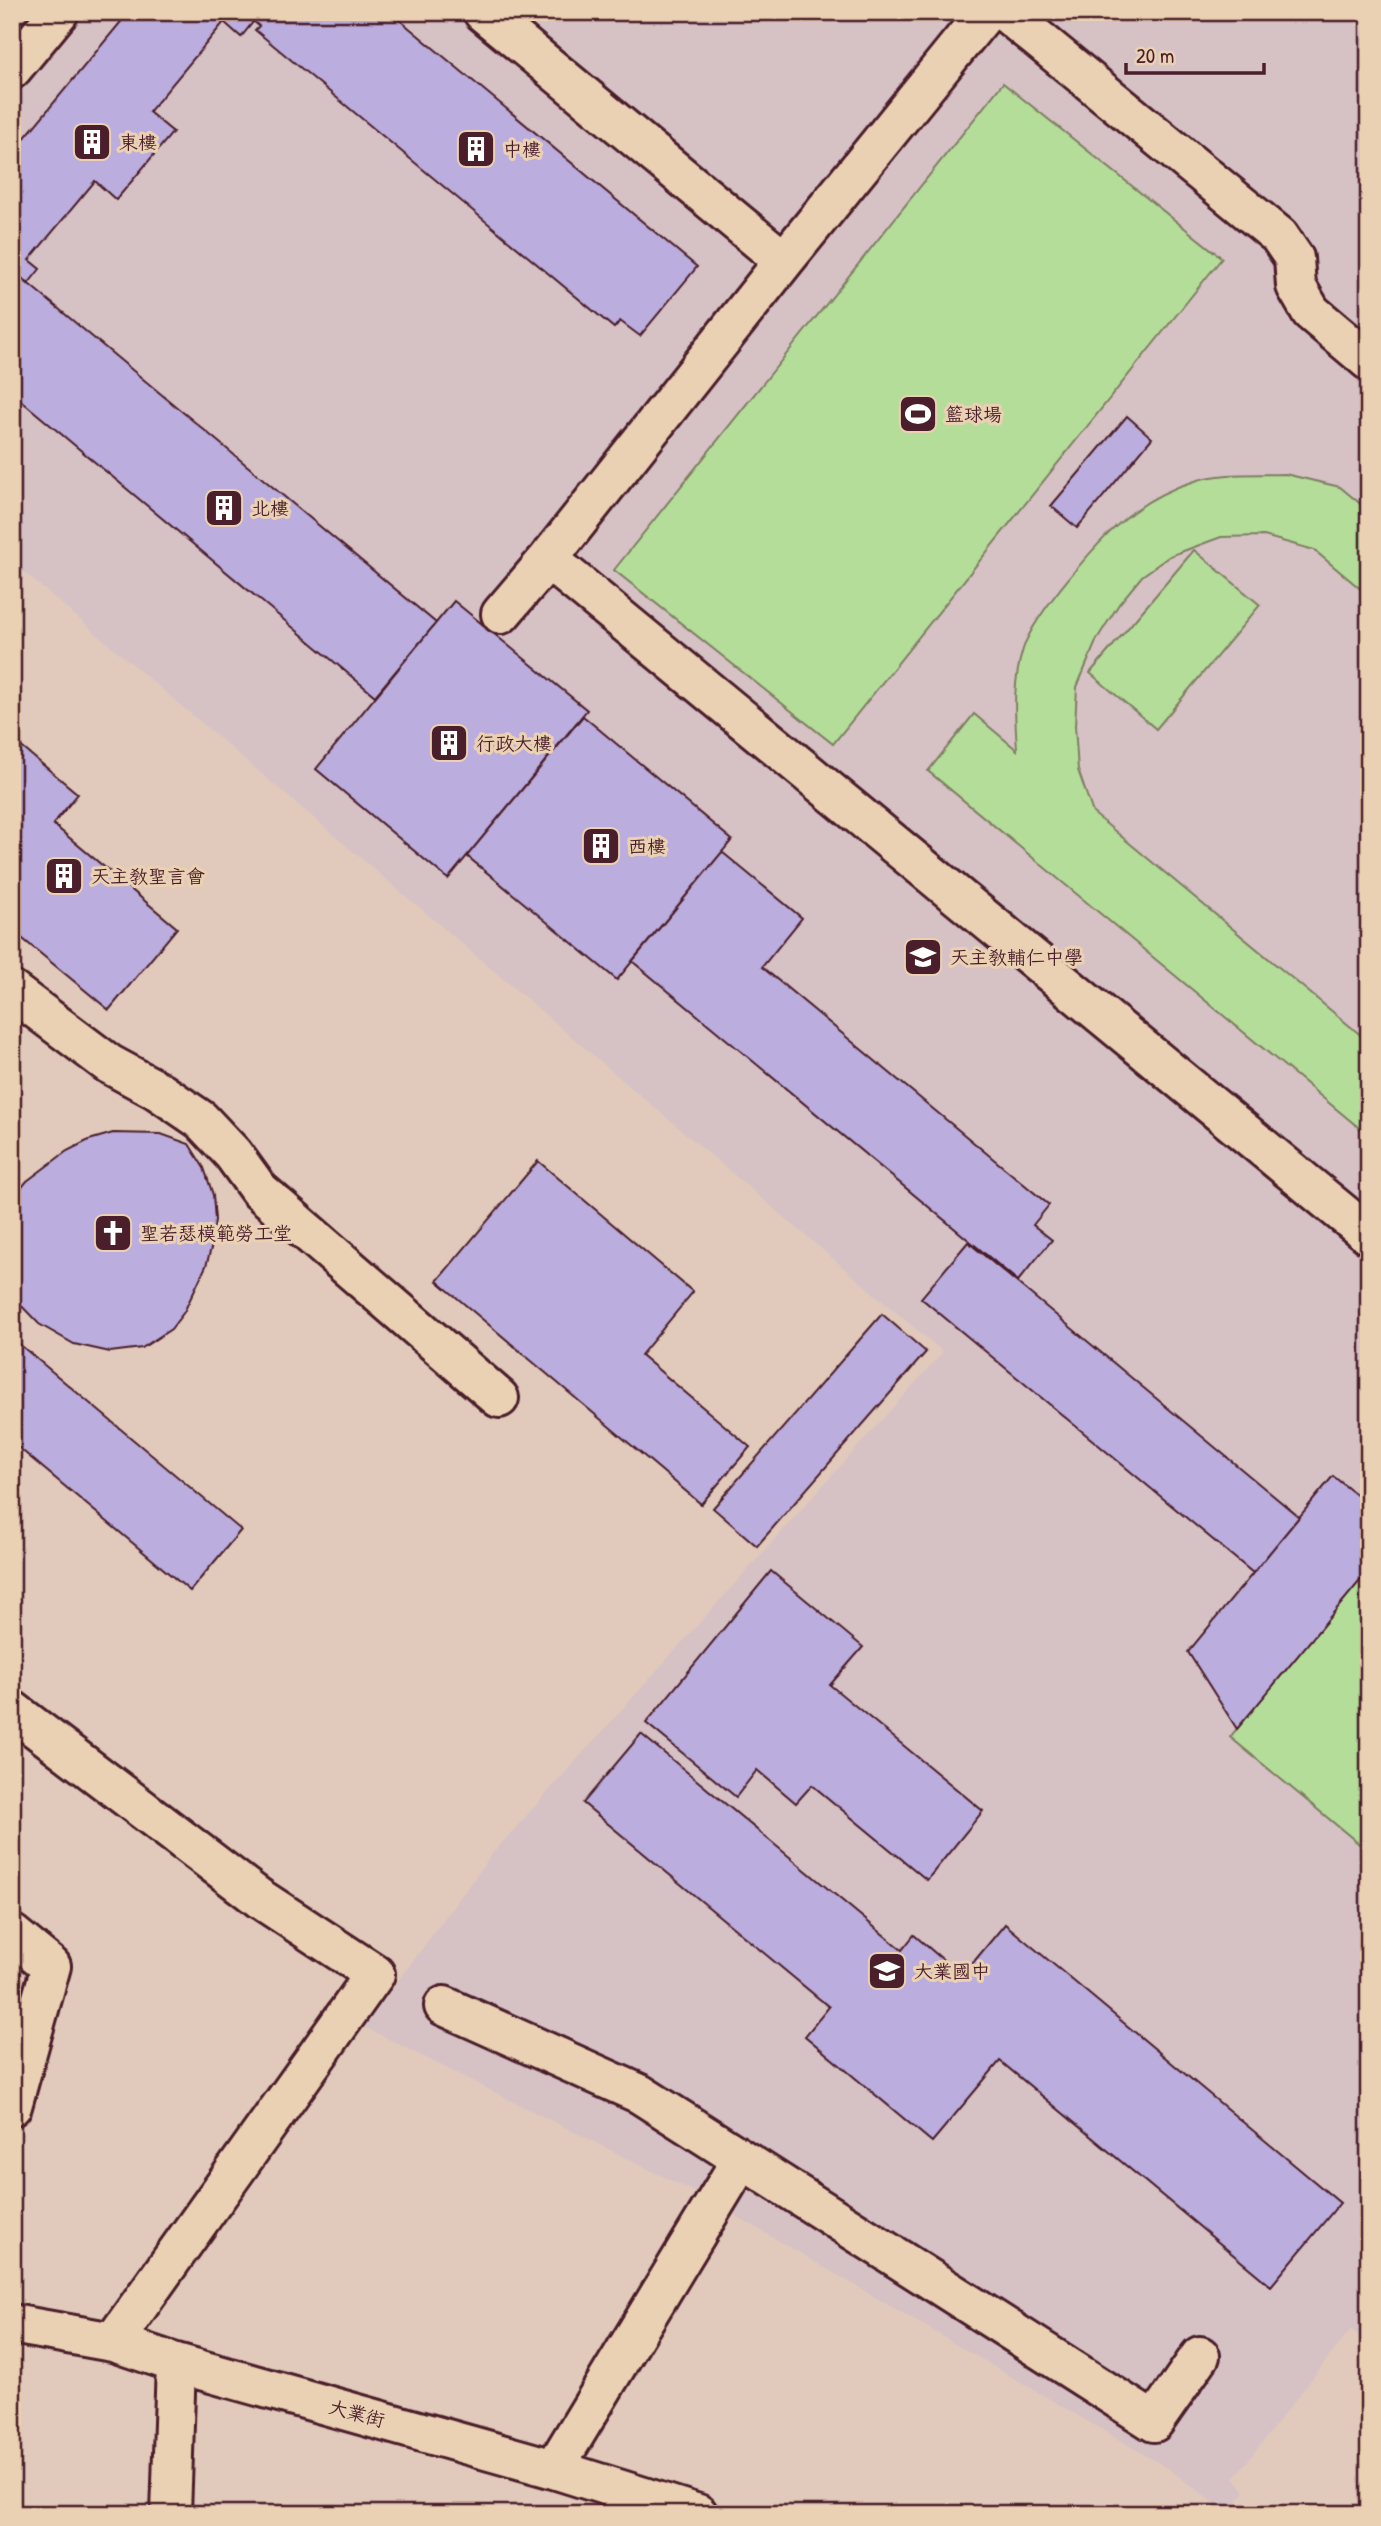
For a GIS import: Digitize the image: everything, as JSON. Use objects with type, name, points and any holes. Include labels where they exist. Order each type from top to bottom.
[{"type":"street","points":[[12,69],[59,12]]},
{"type":"street","points":[[483,12],[784,261]]},
{"type":"street","points":[[501,614],[986,12]]},
{"type":"street","points":[[1005,12],[1279,236],[1294,258],[1296,286],[1311,312],[1369,361]]},
{"type":"street","points":[[548,559],[1369,1235]]},
{"type":"street","points":[[12,991],[109,1064],[157,1090],[201,1120],[233,1154],[259,1190],[499,1398]]},
{"type":"street","points":[[12,1710],[259,1898],[375,1974],[113,2342]]},
{"type":"street","points":[[12,1934],[51,1966],[12,2106]]},
{"type":"street","points":[[444,2006],[640,2094],[1154,2422],[1200,2356]]},
{"type":"street","points":[[554,2469],[741,2160]]},
{"type":"street","name":"大業街","points":[[12,2324],[113,2342],[176,2363],[554,2469],[698,2514]]},
{"type":"street","points":[[171,2514],[176,2363]]},
{"type":"shaded area","name":"天主教輔仁中學","points":[[12,12],[1347,12],[1369,40],[1369,2344],[1351,2329],[1234,2478],[1245,2491],[1228,2513],[1169,2469],[704,2197],[364,2027],[493,1853],[943,1352],[12,562]]},
{"type":"green space","name":"籃球場","points":[[1003,83],[1222,258],[833,744],[614,570]]},
{"type":"green space","points":[[1285,474],[1340,487],[1369,511],[1369,596],[1314,550],[1264,536],[1221,537],[1170,556],[1142,576],[1119,604],[1097,639],[1077,687],[1075,726],[1078,770],[1093,813],[1369,1042],[1369,1136],[928,771],[974,714],[1017,750],[1016,687],[1023,649],[1030,634],[1071,576],[1133,512],[1170,490],[1205,478]]},
{"type":"green space","points":[[1194,550],[1260,605],[1156,729],[1090,673]]},
{"type":"green space","points":[[1369,1570],[1369,1852],[1230,1737]]},
{"type":"building","name":"東樓","points":[[129,12],[242,12],[253,22],[241,37],[224,22],[149,112],[173,132],[116,200],[95,181],[29,260],[40,269],[28,284],[12,270],[12,153]]},
{"type":"building","name":"中樓","points":[[242,12],[390,12],[697,267],[640,336],[620,321],[614,328],[255,30],[259,26]]},
{"type":"building","name":"北樓","points":[[12,270],[436,623],[375,696],[12,393]]},
{"type":"building","points":[[1127,416],[1152,438],[1077,528],[1051,506]]},
{"type":"building","name":"行政大樓","points":[[454,601],[587,710],[448,879],[316,769]]},
{"type":"building","name":"西樓","points":[[583,716],[732,840],[617,980],[467,856]]},
{"type":"building","name":"天主教聖言會","points":[[12,739],[78,794],[53,824],[177,928],[109,1010],[12,930]]},
{"type":"building","points":[[722,852],[802,918],[762,967],[1049,1205],[1033,1225],[1052,1240],[1018,1281],[632,961]]},
{"type":"building","name":"聖若瑟模範勞工堂","points":[[113,1133],[161,1134],[189,1144],[204,1168],[213,1195],[215,1220],[206,1266],[184,1312],[171,1329],[142,1348],[110,1352],[74,1344],[39,1324],[12,1296],[12,1199],[27,1181],[67,1151],[89,1140]]},
{"type":"building","points":[[538,1161],[693,1292],[641,1355],[750,1447],[701,1504],[437,1281]]},
{"type":"building","points":[[968,1242],[1299,1517],[1253,1573],[921,1298]]},
{"type":"building","points":[[882,1314],[926,1352],[757,1546],[713,1508]]},
{"type":"building","points":[[12,1338],[241,1530],[190,1591],[12,1442]]},
{"type":"building","points":[[1333,1476],[1369,1505],[1369,1570],[1237,1729],[1188,1652]]},
{"type":"building","points":[[771,1571],[863,1647],[830,1685],[983,1811],[927,1880],[812,1785],[796,1803],[757,1770],[736,1797],[646,1723]]},
{"type":"building","points":[[641,1734],[902,1950],[914,1935],[962,1976],[1005,1924],[1340,2203],[1271,2286],[1000,2061],[932,2142],[805,2036],[829,2007],[583,1803]]},
{"type":"place","name":"東樓","points":[[92,142]]},
{"type":"place","name":"中樓","points":[[476,149]]},
{"type":"place","name":"籃球場","points":[[918,414]]},
{"type":"place","name":"北樓","points":[[224,508]]},
{"type":"place","name":"行政大樓","points":[[449,743]]},
{"type":"place","name":"西樓","points":[[601,846]]},
{"type":"place","name":"天主教聖言會","points":[[64,876]]},
{"type":"place","name":"天主教輔仁中學","points":[[923,957]]},
{"type":"place","name":"聖若瑟模範勞工堂","points":[[113,1233]]},
{"type":"place","name":"大業國中","points":[[887,1971]]}]
